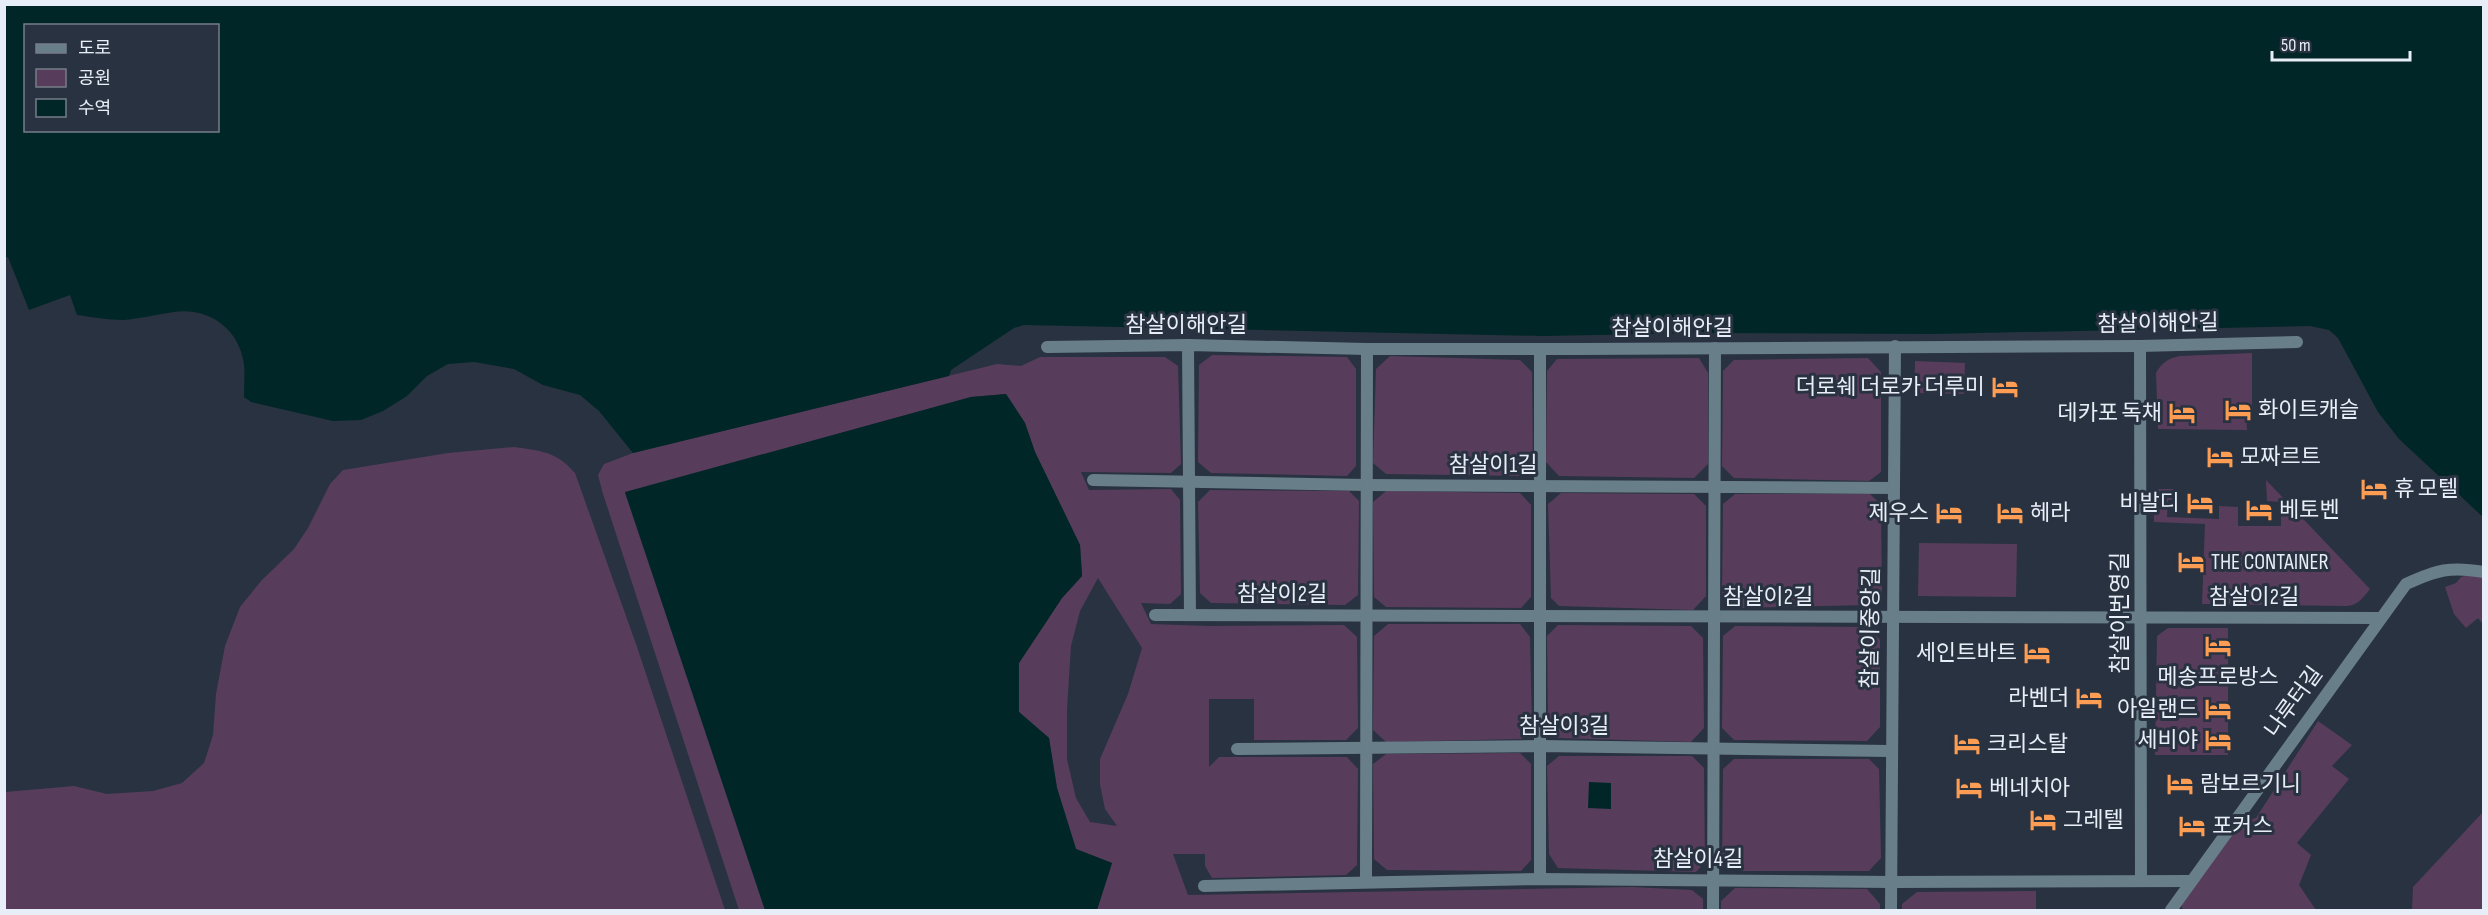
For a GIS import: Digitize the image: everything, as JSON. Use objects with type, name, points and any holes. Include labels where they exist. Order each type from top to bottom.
[{"type":"street","name":"참살이해안길","points":[[1047,346],[1188,345],[1367,349],[1540,349],[2140,346],[2297,342]]},
{"type":"street","points":[[1188,345],[1190,615]]},
{"type":"street","name":"참살이중앙길","points":[[1891,910],[1890,751],[1894,346]]},
{"type":"street","name":"참살이번영길","points":[[2140,346],[2140,881]]},
{"type":"street","points":[[1713,910],[1715,348]]},
{"type":"street","points":[[1366,881],[1367,349]]},
{"type":"street","points":[[1540,349],[1540,879]]},
{"type":"street","name":"참살이1길","points":[[1093,480],[1366,485],[1893,488]]},
{"type":"street","name":"나루터길","points":[[2171,910],[2406,584],[2429,574],[2458,567],[2484,572]]},
{"type":"street","name":"참살이2길","points":[[1155,615],[2381,618]]},
{"type":"street","name":"참살이3길","points":[[1236,749],[1540,746],[1890,751]]},
{"type":"street","name":"참살이4길","points":[[1204,886],[1540,879],[1892,882],[2191,881]]},
{"type":"green space","points":[[2252,353],[2252,410],[2246,410],[2247,430],[2158,429],[2156,373],[2163,364],[2180,356]]},
{"type":"green space","points":[[1212,355],[1347,357],[1356,369],[1356,466],[1347,476],[1211,473],[1198,462],[1199,365]]},
{"type":"green space","points":[[1390,356],[1520,360],[1532,372],[1533,465],[1522,476],[1386,474],[1373,463],[1376,369]]},
{"type":"green space","points":[[1040,357],[1165,357],[1178,366],[1181,464],[1171,473],[1081,472],[1089,490],[1171,489],[1180,500],[1181,594],[1170,604],[1141,603],[1151,624],[1344,625],[1357,637],[1358,728],[1346,740],[1254,740],[1254,699],[1209,699],[1209,767],[1219,757],[1347,757],[1358,769],[1357,865],[1346,875],[1212,878],[1205,866],[1205,854],[1173,854],[1188,895],[1632,887],[1692,890],[1703,899],[1703,910],[1097,910],[1112,863],[1076,849],[1057,788],[1049,738],[1019,712],[1019,663],[1062,598],[1082,576],[1080,545],[1035,452],[1025,423],[1006,394],[971,397],[625,493],[765,910],[739,910],[598,475],[604,464],[633,453],[997,364],[1021,366]],"holes":[[[1098,578],[1142,648],[1128,694],[1100,759],[1100,784],[1105,809],[1117,826],[1090,822],[1076,798],[1067,759],[1067,709],[1071,646],[1080,611]]]},
{"type":"green space","points":[[1699,358],[1708,373],[1708,464],[1694,478],[1559,476],[1546,462],[1547,371],[1557,359]]},
{"type":"green space","points":[[1868,358],[1881,372],[1881,472],[1869,481],[1734,478],[1722,466],[1723,371],[1734,360]]},
{"type":"green space","points":[[1915,361],[1965,363],[1964,394],[1914,393]]},
{"type":"green space","points":[[514,447],[548,453],[561,460],[575,473],[636,644],[725,910],[5,910],[5,792],[74,786],[107,794],[153,791],[182,783],[204,763],[213,735],[216,694],[225,646],[240,607],[261,581],[294,549],[308,528],[330,484],[343,470],[448,453]]},
{"type":"green space","points":[[2266,480],[2370,589],[2360,600],[2347,606],[2202,604],[2205,524],[2154,522],[2154,489],[2173,489],[2174,500],[2168,500],[2167,517],[2219,519],[2219,506],[2238,507],[2238,526],[2281,526],[2281,502],[2267,501]]},
{"type":"green space","points":[[1210,490],[1349,491],[1359,501],[1358,595],[1345,605],[1211,603],[1200,593],[1198,502]]},
{"type":"green space","points":[[1386,491],[1520,493],[1531,505],[1531,597],[1521,608],[1386,607],[1374,597],[1373,502]]},
{"type":"green space","points":[[1561,493],[1694,494],[1706,506],[1706,596],[1693,610],[1559,606],[1551,598],[1548,504]]},
{"type":"green space","points":[[1735,494],[1870,494],[1881,505],[1882,593],[1870,605],[1736,608],[1722,596],[1723,504]]},
{"type":"green space","points":[[1919,543],[2017,544],[2016,597],[1918,596]]},
{"type":"green space","points":[[2473,574],[2483,578],[2483,624],[2478,618],[2466,628],[2454,614],[2445,587],[2456,583],[2461,577]]},
{"type":"green space","points":[[1388,624],[1520,624],[1530,637],[1532,726],[1521,739],[1386,742],[1373,730],[1374,636]]},
{"type":"green space","points":[[1558,625],[1691,626],[1703,638],[1704,728],[1691,742],[1557,738],[1548,724],[1547,636]]},
{"type":"green space","points":[[1735,626],[1868,627],[1880,640],[1880,727],[1867,741],[1734,740],[1722,728],[1723,636]]},
{"type":"green space","points":[[2168,628],[2228,628],[2228,755],[2155,755],[2157,636]]},
{"type":"green space","points":[[2318,721],[2352,745],[2332,766],[2349,779],[2297,843],[2311,855],[2299,885],[2316,910],[2183,910],[2181,904],[2239,822],[2256,818]]},
{"type":"green space","points":[[1520,753],[1531,764],[1531,860],[1521,871],[1387,870],[1374,859],[1373,764],[1386,754]]},
{"type":"green space","points":[[1559,756],[1692,756],[1704,768],[1705,862],[1696,872],[1558,868],[1549,854],[1547,766]]},
{"type":"green space","points":[[1734,759],[1869,759],[1879,769],[1881,858],[1869,871],[1734,871],[1722,859],[1723,769]]},
{"type":"green space","points":[[2483,812],[2483,910],[2412,910],[2413,887]]},
{"type":"green space","points":[[1735,888],[1867,889],[1880,904],[1880,910],[1721,910],[1721,901]]},
{"type":"green space","points":[[2036,891],[2036,910],[1902,910],[1902,904],[1917,892]]},
{"type":"water","points":[[4,5],[2483,5],[2483,517],[2399,439],[2378,412],[2338,338],[2329,330],[2310,326],[1932,334],[1701,333],[1543,336],[1024,325],[1014,328],[951,370],[949,376],[633,453],[599,411],[580,395],[543,385],[514,369],[474,362],[448,364],[427,376],[407,396],[383,411],[361,420],[333,421],[251,402],[244,397],[244,364],[236,340],[229,330],[210,317],[187,311],[123,320],[77,315],[70,295],[29,310],[8,257],[5,258]]},
{"type":"water","points":[[1006,394],[1025,423],[1035,452],[1080,545],[1082,576],[1062,598],[1019,663],[1019,712],[1049,738],[1057,788],[1076,849],[1112,863],[1097,910],[765,910],[625,492],[971,397]]},
{"type":"water","points":[[1589,782],[1611,783],[1611,809],[1588,808]]},
{"type":"place","name":"더로쉐 더로카 더루미","points":[[2005,387]]},
{"type":"place","name":"화이트캐슬","points":[[2238,410]]},
{"type":"place","name":"데카포 독채","points":[[2182,413]]},
{"type":"place","name":"모짜르트","points":[[2220,457]]},
{"type":"place","name":"휴 모텔","points":[[2374,489]]},
{"type":"place","name":"비발디","points":[[2200,503]]},
{"type":"place","name":"베토벤","points":[[2259,510]]},
{"type":"place","name":"제우스","points":[[1949,513]]},
{"type":"place","name":"헤라","points":[[2010,513]]},
{"type":"place","name":"THE CONTAINER","points":[[2191,562]]},
{"type":"place","name":"메송프로방스","points":[[2218,646]]},
{"type":"place","name":"세인트바트","points":[[2037,653]]},
{"type":"place","name":"라벤더","points":[[2089,698]]},
{"type":"place","name":"아일랜드","points":[[2218,709]]},
{"type":"place","name":"세비야","points":[[2218,740]]},
{"type":"place","name":"크리스탈","points":[[1967,744]]},
{"type":"place","name":"람보르기니","points":[[2180,784]]},
{"type":"place","name":"베네치아","points":[[1969,788]]},
{"type":"place","name":"그레텔","points":[[2043,820]]},
{"type":"place","name":"포커스","points":[[2192,826]]}]
